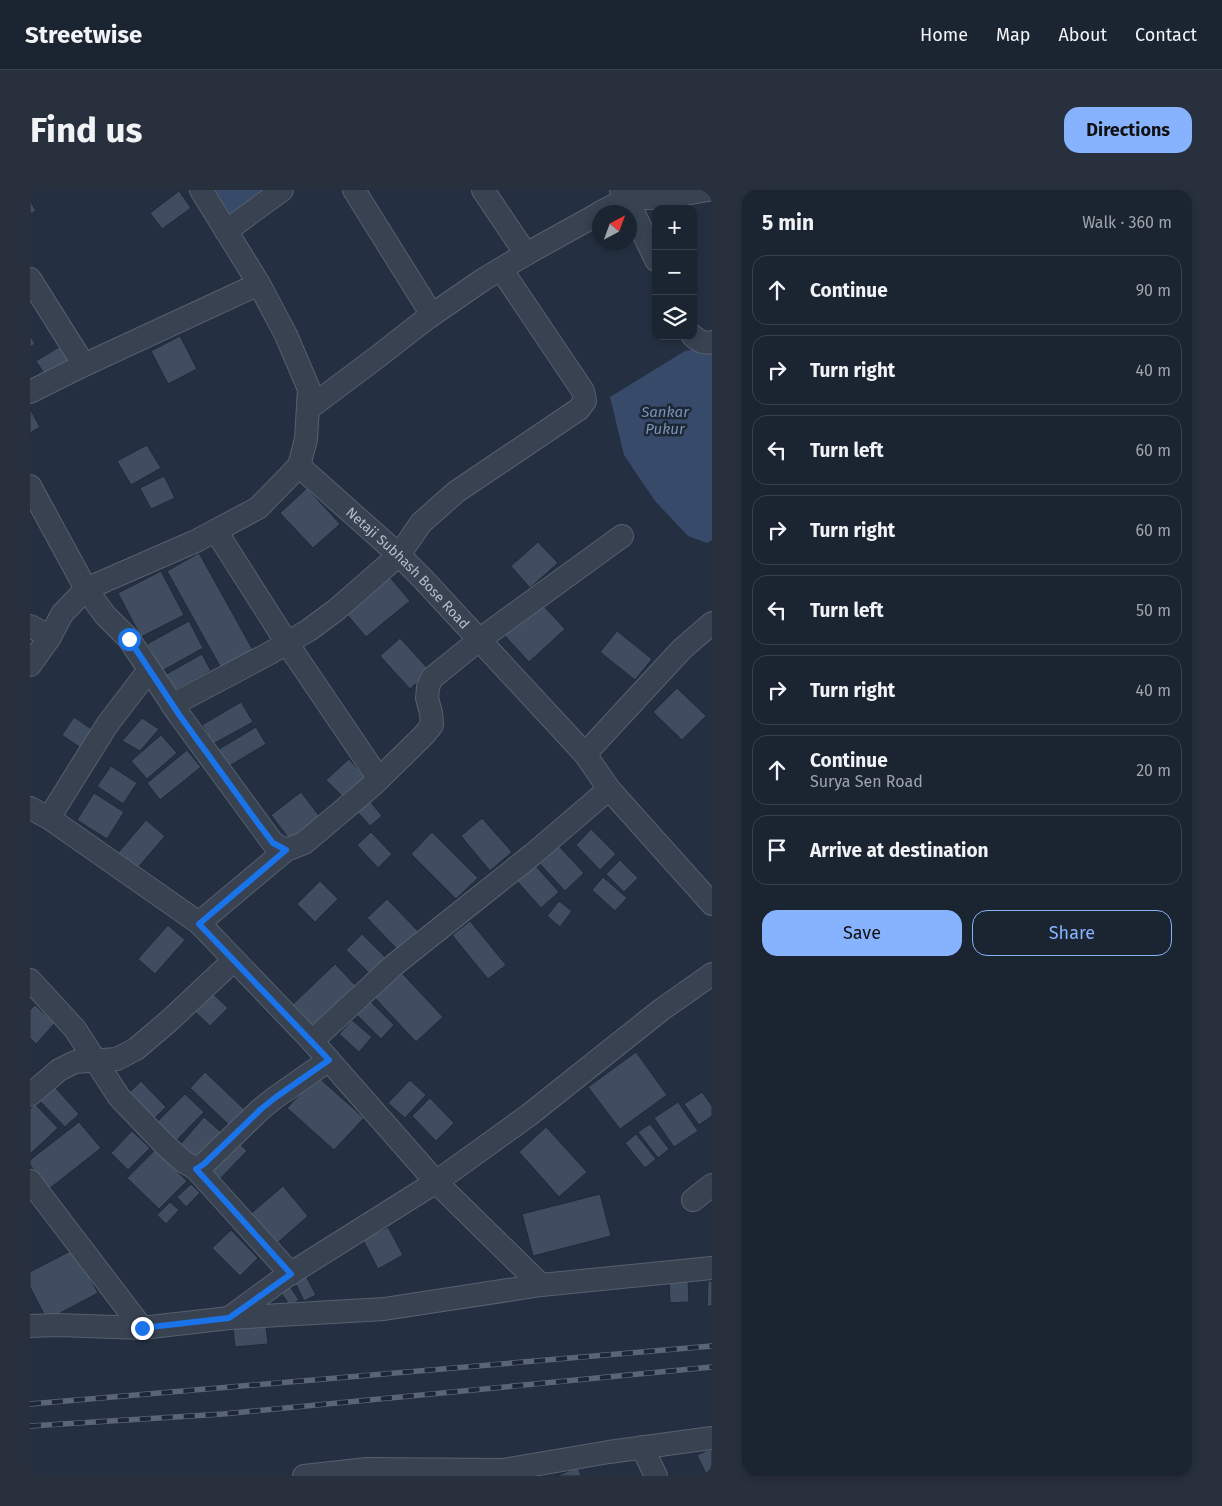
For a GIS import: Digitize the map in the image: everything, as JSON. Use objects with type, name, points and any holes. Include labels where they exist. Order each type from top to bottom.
[{"type":"street","points":[[30,665],[50,637],[62,614],[86,589],[196,542],[258,508],[299,466],[306,439],[309,389],[286,335],[259,284],[201,190]]},
{"type":"street","points":[[226,231],[282,190]]},
{"type":"street","points":[[354,190],[432,315]]},
{"type":"street","points":[[483,190],[526,254]]},
{"type":"street","points":[[610,205],[624,194],[668,197],[708,190]]},
{"type":"street","points":[[624,194],[652,252]]},
{"type":"street","points":[[308,409],[432,315],[501,269],[592,217]]},
{"type":"street","points":[[172,704],[309,630],[336,610],[400,555],[421,523],[456,492],[580,409],[585,401],[583,391],[501,269]]},
{"type":"street","points":[[30,280],[84,366]]},
{"type":"street","points":[[30,392],[259,284]]},
{"type":"street","points":[[697,339],[708,343],[712,342]]},
{"type":"street","name":"Netaji Subhash Bose Road","points":[[299,466],[400,555],[585,754],[609,789],[712,904]]},
{"type":"street","points":[[30,486],[86,589],[105,615],[129,639],[172,704],[273,843],[286,850]]},
{"type":"street","points":[[216,531],[287,643],[379,779]]},
{"type":"street","points":[[199,924],[286,850],[304,843],[379,779],[424,735],[432,725],[427,698],[428,687],[432,678],[479,640],[622,536]]},
{"type":"street","points":[[585,754],[682,649],[712,623]]},
{"type":"street","points":[[30,626],[50,637]]},
{"type":"street","points":[[149,670],[39,813],[199,924],[312,1041],[436,1182],[541,1285]]},
{"type":"street","points":[[312,1041],[394,965],[532,854],[609,789]]},
{"type":"street","points":[[30,1095],[59,1070],[75,1062],[117,1059],[136,1049],[234,960]]},
{"type":"street","points":[[229,1318],[291,1274],[436,1182],[529,1115],[660,1010],[712,974]]},
{"type":"street","points":[[30,980],[76,1029],[119,1097],[184,1162],[196,1169],[291,1274]]},
{"type":"street","points":[[196,1169],[204,1164],[276,1097],[329,1060]]},
{"type":"street","points":[[30,1181],[142,1328]]},
{"type":"street","points":[[693,1200],[712,1185]]},
{"type":"street","points":[[30,1326],[142,1328],[229,1318],[384,1309],[541,1285],[712,1268]]},
{"type":"street","points":[[304,1476],[367,1469],[505,1473],[642,1447],[712,1438]]},
{"type":"street","points":[[642,1447],[656,1476]]},
{"type":"water","points":[[213,190],[266,190],[228,217]]},
{"type":"water","name":"Sankar Pukur","points":[[712,346],[712,540],[707,543],[688,536],[655,501],[624,455],[610,397],[685,351]]},
{"type":"building","points":[[179,191],[191,208],[162,229],[150,213]]},
{"type":"building","points":[[30,200],[36,211],[30,214]]},
{"type":"building","points":[[30,335],[35,344],[30,347]]},
{"type":"building","points":[[180,336],[197,369],[168,384],[151,351]]},
{"type":"building","points":[[64,344],[75,362],[47,378],[36,361]]},
{"type":"building","points":[[30,409],[40,427],[30,433]]},
{"type":"building","points":[[147,445],[161,468],[131,485],[117,461]]},
{"type":"building","points":[[164,476],[175,498],[151,509],[140,488]]},
{"type":"building","points":[[307,488],[340,524],[313,548],[280,513]]},
{"type":"building","points":[[538,542],[558,563],[530,588],[511,566]]},
{"type":"building","points":[[199,553],[254,652],[222,670],[167,571]]},
{"type":"building","points":[[161,571],[184,615],[141,637],[118,593]]},
{"type":"building","points":[[388,575],[410,601],[366,637],[344,611]]},
{"type":"building","points":[[540,602],[565,629],[529,662],[504,635]]},
{"type":"building","points":[[189,621],[203,648],[162,671],[147,644]]},
{"type":"building","points":[[617,631],[652,659],[635,680],[600,652]]},
{"type":"building","points":[[400,638],[430,671],[410,689],[380,656]]},
{"type":"building","points":[[202,654],[211,671],[172,692],[163,676]]},
{"type":"building","points":[[677,688],[706,716],[682,740],[653,712]]},
{"type":"building","points":[[241,702],[253,722],[213,744],[202,725]]},
{"type":"building","points":[[74,717],[97,733],[85,751],[62,735]]},
{"type":"building","points":[[142,718],[159,729],[140,751],[122,741]]},
{"type":"building","points":[[256,727],[266,744],[226,768],[216,751]]},
{"type":"building","points":[[161,735],[177,753],[147,779],[131,761]]},
{"type":"building","points":[[187,750],[201,767],[160,800],[147,783]]},
{"type":"building","points":[[349,759],[368,780],[346,800],[326,780]]},
{"type":"building","points":[[111,766],[137,783],[123,804],[97,786]]},
{"type":"building","points":[[301,792],[320,817],[290,840],[271,815]]},
{"type":"building","points":[[94,793],[124,812],[107,839],[77,820]]},
{"type":"building","points":[[365,795],[382,816],[370,826],[352,806]]},
{"type":"building","points":[[482,818],[512,852],[490,871],[461,836]]},
{"type":"building","points":[[146,820],[165,836],[136,870],[117,854]]},
{"type":"building","points":[[591,829],[616,854],[600,870],[576,845]]},
{"type":"building","points":[[371,832],[392,854],[378,868],[357,845]]},
{"type":"building","points":[[432,832],[478,878],[456,899],[411,854]]},
{"type":"building","points":[[557,844],[584,873],[565,891],[538,862]]},
{"type":"building","points":[[620,860],[638,878],[624,892],[606,874]]},
{"type":"building","points":[[534,864],[559,892],[541,908],[516,880]]},
{"type":"building","points":[[603,877],[627,898],[615,911],[592,890]]},
{"type":"building","points":[[320,881],[338,899],[315,922],[297,904]]},
{"type":"building","points":[[387,899],[418,931],[398,950],[367,918]]},
{"type":"building","points":[[559,901],[572,911],[560,927],[547,916]]},
{"type":"building","points":[[470,921],[506,965],[488,979],[452,935]]},
{"type":"building","points":[[168,925],[185,940],[155,974],[138,959]]},
{"type":"building","points":[[362,934],[390,962],[374,978],[346,950]]},
{"type":"building","points":[[335,964],[358,988],[315,1029],[292,1005]]},
{"type":"building","points":[[401,972],[443,1017],[416,1042],[374,997]]},
{"type":"building","points":[[207,988],[228,1008],[210,1026],[190,1007]]},
{"type":"building","points":[[370,1001],[394,1025],[381,1039],[357,1015]]},
{"type":"building","points":[[35,1005],[55,1023],[36,1044],[30,1038],[30,1010]]},
{"type":"building","points":[[352,1020],[372,1037],[359,1052],[339,1034]]},
{"type":"building","points":[[636,1052],[667,1095],[620,1129],[588,1087]]},
{"type":"building","points":[[205,1072],[245,1110],[230,1126],[190,1088]]},
{"type":"building","points":[[317,1076],[364,1118],[334,1150],[287,1108]]},
{"type":"building","points":[[410,1080],[426,1095],[405,1118],[388,1103]]},
{"type":"building","points":[[141,1081],[166,1107],[151,1122],[125,1097]]},
{"type":"building","points":[[53,1085],[79,1114],[65,1127],[38,1099]]},
{"type":"building","points":[[702,1092],[712,1106],[712,1116],[699,1125],[684,1104]]},
{"type":"building","points":[[185,1094],[204,1112],[173,1144],[154,1125]]},
{"type":"building","points":[[430,1098],[454,1123],[436,1141],[412,1116]]},
{"type":"building","points":[[678,1102],[698,1131],[674,1147],[654,1118]]},
{"type":"building","points":[[35,1104],[58,1128],[30,1154],[30,1109]]},
{"type":"building","points":[[204,1117],[223,1134],[197,1164],[178,1147]]},
{"type":"building","points":[[79,1122],[101,1148],[49,1189],[30,1165],[30,1160]]},
{"type":"building","points":[[650,1124],[669,1149],[658,1158],[638,1132]]},
{"type":"building","points":[[546,1127],[587,1172],[559,1197],[519,1152]]},
{"type":"building","points":[[132,1131],[150,1148],[128,1170],[111,1153]]},
{"type":"building","points":[[636,1134],[656,1159],[645,1168],[625,1143]]},
{"type":"building","points":[[234,1138],[247,1151],[215,1184],[202,1170]]},
{"type":"building","points":[[155,1150],[187,1181],[159,1209],[127,1178]]},
{"type":"building","points":[[191,1184],[200,1193],[186,1207],[177,1197]]},
{"type":"building","points":[[283,1186],[308,1216],[274,1246],[248,1216]]},
{"type":"building","points":[[600,1194],[611,1236],[533,1256],[522,1214]]},
{"type":"building","points":[[170,1202],[179,1210],[166,1224],[157,1215]]},
{"type":"building","points":[[388,1227],[403,1255],[378,1269],[363,1240]]},
{"type":"building","points":[[231,1230],[258,1258],[240,1276],[212,1248]]},
{"type":"building","points":[[74,1249],[98,1293],[47,1320],[30,1287],[30,1272]]},
{"type":"building","points":[[304,1272],[316,1295],[304,1301],[293,1278]]},
{"type":"building","points":[[688,1277],[689,1302],[670,1303],[669,1278]]},
{"type":"building","points":[[708,1281],[712,1281],[712,1306],[707,1306]]},
{"type":"building","points":[[287,1282],[299,1300],[290,1306],[278,1288]]},
{"type":"building","points":[[266,1326],[268,1344],[235,1347],[233,1328]]},
{"type":"building","points":[[712,1448],[712,1476],[707,1476],[697,1455]]},
{"type":"building","points":[[578,1467],[581,1476],[557,1476]]},
{"type":"railway","points":[[30,1404],[712,1346]]},
{"type":"railway","points":[[30,1426],[223,1414],[712,1367]]},
{"type":"route","points":[[129,639],[180,716],[257,822],[273,843],[286,850],[199,924],[329,1060],[261,1109],[204,1164],[196,1169],[291,1274],[229,1318],[142,1328]]}]
